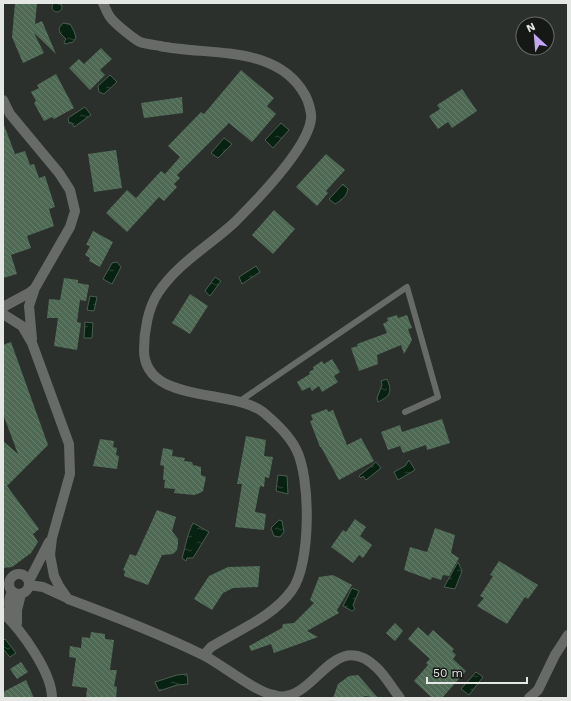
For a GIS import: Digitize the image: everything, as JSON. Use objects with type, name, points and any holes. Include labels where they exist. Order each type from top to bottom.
[{"type":"street","points":[[103,3],[110,18],[139,42],[177,50],[218,52],[254,58],[276,66],[293,78],[306,96],[312,118],[304,138],[288,165],[234,222],[189,258],[157,294],[147,322],[144,352],[147,367],[161,382],[174,388],[240,401],[261,410],[280,428],[296,449],[305,475],[307,520],[303,563],[293,589],[273,610],[211,647],[204,656]]},
{"type":"street","points":[[3,100],[10,114],[59,173],[70,190],[75,211],[70,227],[35,288],[29,306],[32,343]]},
{"type":"street","points":[[3,307],[29,293],[35,288]]},
{"type":"street","points":[[3,314],[22,326],[32,343],[69,444],[70,474],[52,538],[50,555],[54,576],[58,586],[68,599]]},
{"type":"street","points":[[11,591],[27,591],[29,583],[52,538]]},
{"type":"street","points":[[52,698],[38,658],[9,610],[9,597],[11,591],[9,580],[13,575],[23,574],[29,583],[43,587],[204,656],[258,689],[271,695],[286,696],[298,691],[326,666],[340,657],[353,655],[365,658],[376,667],[400,698]]},
{"type":"street","points":[[3,613],[19,628]]},
{"type":"street","points":[[530,698],[538,690],[554,655],[568,636]]},
{"type":"lane","points":[[240,401],[408,287],[438,397],[406,412]]},
{"type":"water","points":[[55,2],[59,2],[61,3],[61,11],[55,12],[52,9],[52,5]]},
{"type":"water","points":[[63,23],[70,24],[74,31],[76,38],[73,42],[65,44],[64,42],[66,39],[60,33],[59,28]]},
{"type":"water","points":[[110,75],[117,82],[104,94],[99,92],[98,86]]},
{"type":"water","points":[[85,107],[91,115],[74,127],[72,123],[69,123],[68,118]]},
{"type":"water","points":[[281,123],[289,130],[273,148],[265,140]]},
{"type":"water","points":[[224,138],[232,144],[218,158],[211,153]]},
{"type":"water","points":[[343,184],[348,189],[347,192],[340,201],[335,204],[329,199]]},
{"type":"water","points":[[117,262],[121,267],[112,284],[103,279],[112,263]]},
{"type":"water","points":[[256,266],[260,272],[242,284],[239,277]]},
{"type":"water","points":[[215,277],[221,281],[210,296],[205,291]]},
{"type":"water","points":[[90,296],[97,297],[94,311],[87,310]]},
{"type":"water","points":[[85,322],[93,323],[92,338],[84,338]]},
{"type":"water","points":[[387,379],[390,387],[389,393],[386,398],[378,402],[377,398],[382,385],[381,381]]},
{"type":"water","points":[[409,460],[415,470],[398,480],[394,472],[405,466]]},
{"type":"water","points":[[376,462],[381,468],[366,480],[363,476],[361,478],[359,476]]},
{"type":"water","points":[[278,475],[287,476],[288,494],[276,491]]},
{"type":"water","points":[[279,520],[282,521],[284,532],[280,537],[274,536],[271,528]]},
{"type":"water","points":[[193,523],[209,532],[193,558],[187,558],[186,561],[182,558]]},
{"type":"water","points":[[458,562],[462,571],[455,589],[444,587]]},
{"type":"water","points":[[352,588],[359,591],[353,605],[355,609],[352,611],[343,606]]},
{"type":"water","points":[[5,639],[16,653],[10,657],[3,649],[3,641]]},
{"type":"water","points":[[476,672],[483,677],[469,695],[461,689]]},
{"type":"water","points":[[187,674],[188,684],[177,685],[159,691],[155,682],[177,675]]},
{"type":"building","points":[[15,3],[37,3],[35,24],[42,21],[56,54],[34,33],[44,53],[23,63],[12,37]]},
{"type":"building","points":[[101,48],[112,59],[100,70],[105,75],[90,90],[69,68],[79,59],[84,64]]},
{"type":"building","points":[[241,70],[274,98],[267,106],[276,114],[252,142],[229,123],[177,175],[180,178],[174,184],[177,187],[164,201],[159,197],[127,232],[106,213],[127,190],[136,198],[161,171],[165,174],[180,157],[168,146],[201,112],[204,114]]},
{"type":"building","points":[[56,74],[74,108],[54,119],[52,117],[44,121],[34,103],[36,101],[31,92],[39,88],[37,85]]},
{"type":"building","points":[[462,89],[477,111],[452,128],[448,122],[438,129],[429,116],[440,109],[437,105]]},
{"type":"building","points":[[182,97],[183,113],[144,118],[141,103]]},
{"type":"building","points":[[3,125],[15,154],[25,151],[30,165],[34,164],[39,178],[45,176],[55,207],[49,209],[54,226],[27,236],[31,248],[11,255],[17,274],[3,278]]},
{"type":"building","points":[[116,150],[122,188],[94,192],[88,154]]},
{"type":"building","points":[[326,154],[345,170],[326,191],[328,193],[317,206],[296,187]]},
{"type":"building","points":[[274,210],[295,229],[273,254],[252,235]]},
{"type":"building","points":[[93,231],[113,242],[100,267],[89,261],[90,258],[85,255],[90,246],[86,245]]},
{"type":"building","points":[[64,278],[78,280],[78,283],[89,285],[86,301],[80,300],[77,322],[81,323],[77,350],[54,346],[58,318],[47,318],[49,299],[60,300]]},
{"type":"building","points":[[190,294],[208,306],[190,334],[172,323]]},
{"type":"building","points":[[397,315],[398,318],[407,315],[412,328],[408,329],[412,340],[404,354],[401,345],[377,355],[378,364],[359,371],[351,348],[358,346],[357,344],[387,333],[383,324],[388,321],[387,318]]},
{"type":"building","points":[[11,342],[48,445],[7,486],[39,529],[33,534],[38,542],[31,553],[12,567],[3,568],[3,441],[18,454],[3,414],[3,345]]},
{"type":"building","points":[[332,359],[340,372],[334,376],[338,382],[322,392],[319,386],[312,391],[310,387],[302,391],[297,382],[310,374],[309,372],[314,369],[313,367],[322,361],[324,364]]},
{"type":"building","points":[[327,409],[328,412],[333,410],[347,445],[361,438],[374,461],[339,480],[320,447],[310,421],[313,420],[311,415]]},
{"type":"building","points":[[442,419],[450,443],[427,450],[426,445],[403,453],[400,446],[388,450],[381,432],[400,425],[402,432]]},
{"type":"building","points":[[246,436],[266,440],[264,456],[273,457],[269,478],[265,477],[264,487],[260,486],[255,512],[266,514],[264,530],[235,527],[242,484],[237,484]]},
{"type":"building","points":[[100,439],[114,441],[113,447],[117,448],[116,455],[119,456],[117,469],[93,466]]},
{"type":"building","points":[[163,448],[173,450],[172,456],[185,458],[184,461],[192,462],[193,465],[201,467],[201,475],[206,477],[203,491],[194,495],[174,493],[175,489],[164,488],[164,466],[160,465]]},
{"type":"building","points":[[157,510],[176,517],[172,531],[178,539],[178,545],[177,550],[173,554],[162,555],[148,585],[124,576],[125,571],[123,570],[130,554],[136,556]]},
{"type":"building","points":[[355,519],[366,527],[360,536],[372,545],[363,558],[359,555],[353,563],[331,547],[343,530],[346,532]]},
{"type":"building","points":[[435,528],[455,535],[451,553],[459,558],[449,576],[443,575],[441,580],[432,577],[431,580],[404,570],[410,547],[427,552]]},
{"type":"building","points":[[499,561],[538,585],[528,599],[525,597],[507,624],[477,606],[484,598],[480,596],[493,576],[490,575]]},
{"type":"building","points":[[260,566],[258,587],[233,588],[223,593],[212,610],[194,599],[209,576],[228,567]]},
{"type":"building","points":[[333,575],[352,585],[337,610],[339,613],[307,631],[318,637],[274,653],[271,644],[251,651],[249,646],[282,628],[283,624],[294,623],[314,603],[310,600],[319,577]]},
{"type":"building","points":[[395,623],[403,631],[395,641],[386,633]]},
{"type":"building","points":[[418,627],[428,636],[433,630],[454,649],[452,651],[456,655],[453,659],[466,671],[442,698],[432,698],[414,681],[428,665],[426,663],[430,659],[408,639]]},
{"type":"building","points":[[91,632],[105,634],[105,639],[114,640],[110,670],[117,670],[114,686],[117,687],[116,698],[86,698],[87,688],[72,686],[76,658],[69,657],[70,646],[81,648],[82,637],[90,638]]},
{"type":"building","points":[[21,662],[28,672],[17,679],[10,669]]},
{"type":"building","points":[[358,675],[378,698],[365,696],[362,698],[333,698],[338,684],[349,676]]},
{"type":"building","points":[[26,680],[34,698],[3,698],[3,692]]}]
